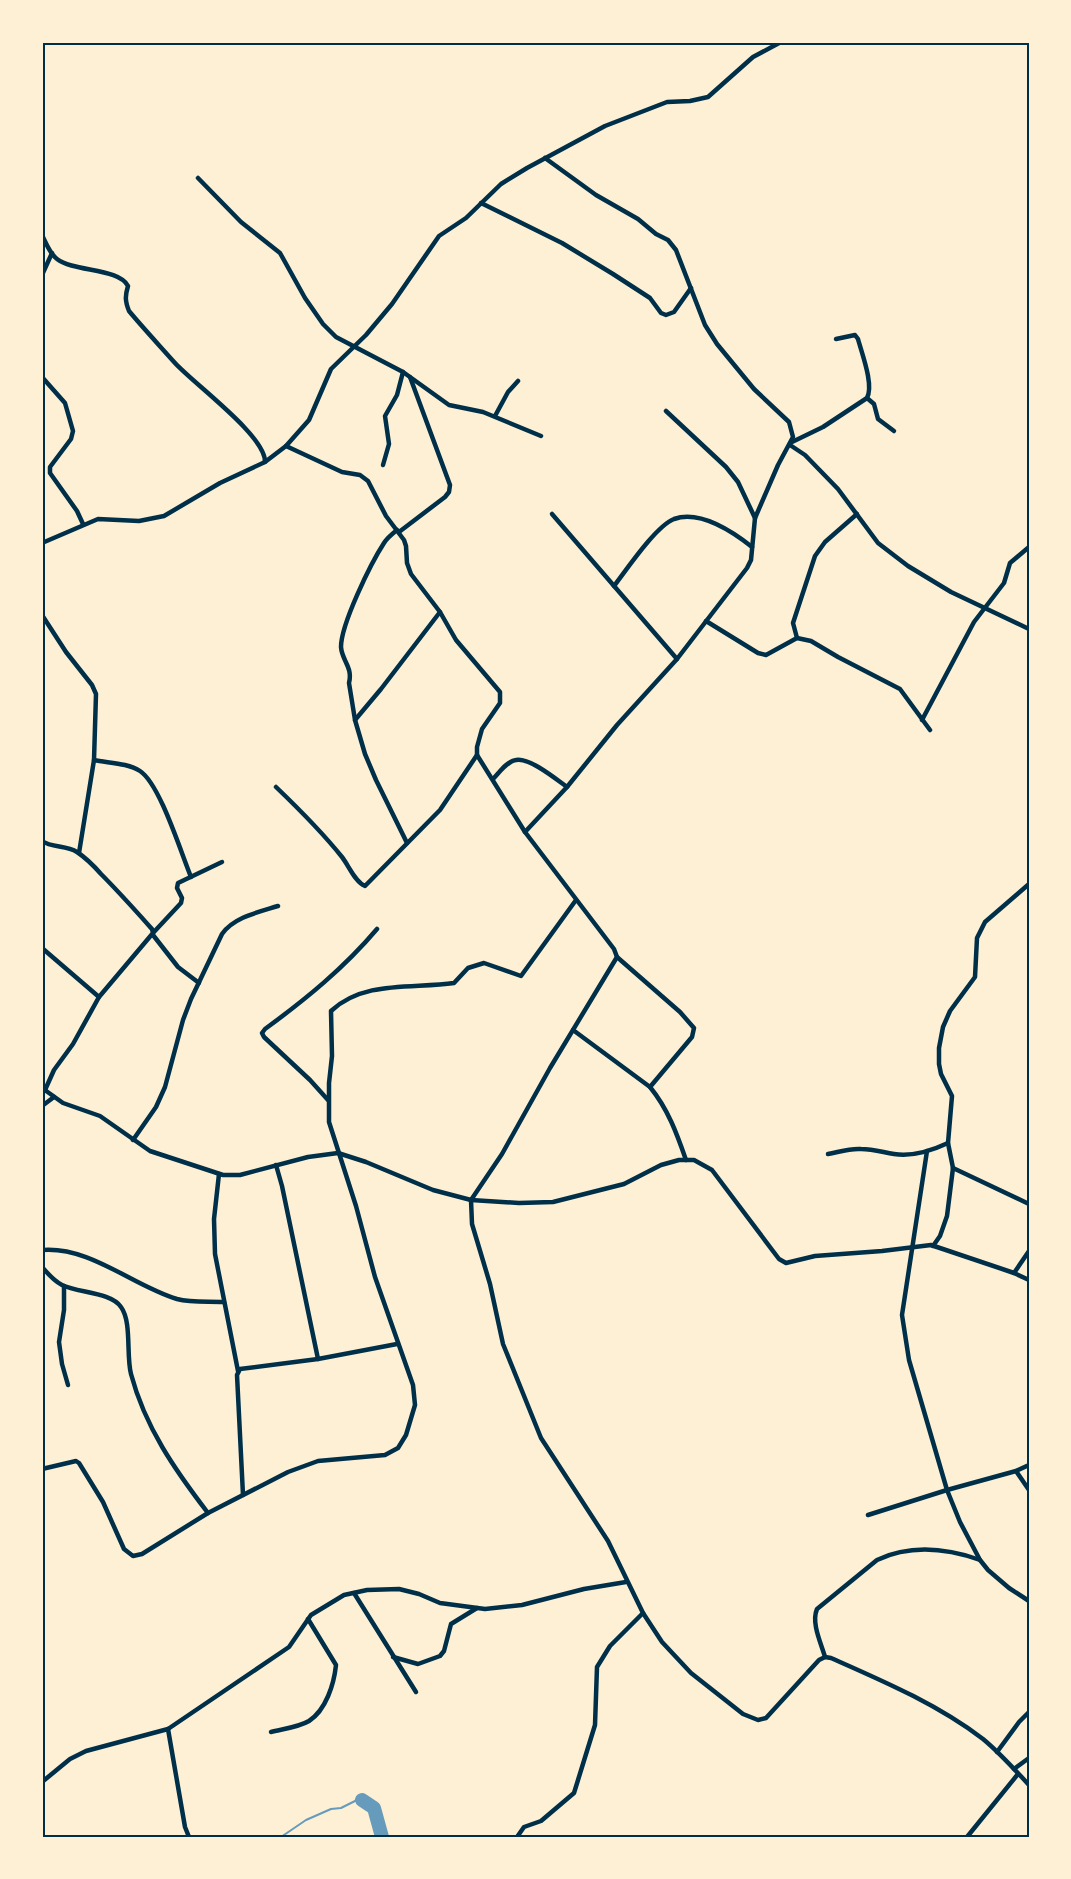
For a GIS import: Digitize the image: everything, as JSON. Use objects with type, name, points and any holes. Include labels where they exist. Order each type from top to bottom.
[{"type":"street","points":[[42,543],[98,519],[139,521],[164,516],[220,483],[265,462],[286,446],[309,420],[331,369],[392,304],[439,236],[466,218],[501,184],[605,126],[656,105],[674,100],[690,101],[708,97],[753,57],[781,42]]},
{"type":"street","points":[[525,832],[567,787],[617,725],[677,660],[747,568],[755,518],[778,465],[791,443],[793,433],[789,422],[754,388],[717,344],[705,325],[676,250],[668,240],[587,189],[545,158]]},
{"type":"street","points":[[198,178],[241,222],[280,253],[305,298],[336,338],[368,352],[410,376],[449,405],[495,416],[541,436]]},
{"type":"street","points":[[481,202],[562,243],[613,274],[650,298],[661,313],[666,315],[674,312],[691,288]]},
{"type":"street","points":[[42,235],[57,259],[72,266],[126,282],[128,286],[125,303],[129,311],[178,366],[258,443],[264,454],[265,462]]},
{"type":"street","points":[[42,289],[42,277],[52,253]]},
{"type":"street","points":[[791,443],[823,427],[867,398],[869,394],[858,339],[855,335],[850,334],[836,339]]},
{"type":"street","points":[[383,465],[389,440],[385,416],[397,395],[403,372]]},
{"type":"street","points":[[407,843],[360,741],[349,683],[351,673],[342,651],[343,635],[350,610],[385,541],[449,492],[450,485],[410,376]]},
{"type":"street","points":[[42,377],[65,403],[73,431],[72,436],[50,467],[50,473],[77,511],[83,524]]},
{"type":"street","points":[[495,416],[508,392],[518,381]]},
{"type":"street","points":[[867,398],[874,404],[878,418],[894,431]]},
{"type":"street","points":[[666,411],[738,482],[755,518]]},
{"type":"street","points":[[791,443],[822,471],[878,543],[908,566],[951,592],[1029,629]]},
{"type":"street","points":[[286,446],[342,472],[364,477],[371,486],[386,516],[406,546],[407,564],[411,574],[440,612],[456,640],[488,676],[501,698],[482,729],[477,755],[525,832],[614,949],[617,957],[680,1012],[694,1028],[691,1038],[650,1087]]},
{"type":"street","points":[[552,514],[677,660]]},
{"type":"street","points":[[797,638],[793,623],[815,556],[825,542],[857,514]]},
{"type":"street","points":[[614,586],[663,526],[675,519],[701,519],[713,522],[752,547]]},
{"type":"street","points":[[922,720],[960,645],[984,606],[1004,583],[1010,563],[1029,547]]},
{"type":"street","points":[[355,720],[440,612]]},
{"type":"street","points":[[42,615],[95,690],[97,706],[94,760],[79,853]]},
{"type":"street","points":[[706,621],[758,653],[766,655],[797,638],[811,641],[900,689],[930,730]]},
{"type":"street","points":[[276,788],[311,820],[362,885],[368,884],[440,810],[477,755]]},
{"type":"street","points":[[94,760],[129,766],[145,775],[160,800],[191,877]]},
{"type":"street","points":[[493,779],[510,762],[526,761],[567,787]]},
{"type":"street","points":[[42,841],[45,844],[67,847],[79,853],[152,929],[153,934],[178,967],[199,983]]},
{"type":"street","points":[[222,862],[177,885],[182,898],[181,903],[99,997],[73,1044],[54,1070],[44,1089],[63,1103],[100,1116],[150,1151],[219,1174],[240,1175],[308,1157],[338,1153],[433,1190],[471,1200],[519,1203],[553,1202],[624,1184],[660,1165],[687,1160],[701,1162],[712,1170],[779,1259],[786,1263],[815,1256],[933,1246],[1029,1280]]},
{"type":"street","points":[[933,1246],[947,1216],[953,1168],[948,1143],[952,1096],[941,1074],[939,1064],[943,1027],[950,1011],[975,977],[977,938],[985,922],[1029,884]]},
{"type":"street","points":[[42,1469],[76,1461],[79,1463],[103,1502],[124,1549],[133,1556],[142,1554],[208,1513],[288,1472],[318,1461],[385,1455],[398,1449],[406,1435],[415,1405],[412,1385],[397,1344],[329,1122],[328,1100],[332,1056],[330,1014],[332,1010],[359,995],[374,990],[454,983],[468,968],[484,963],[521,976],[576,900]]},
{"type":"street","points":[[133,1140],[156,1107],[165,1087],[183,1020],[227,927],[278,906]]},
{"type":"street","points":[[328,1100],[262,1033],[343,967],[376,929]]},
{"type":"street","points":[[42,948],[99,997]]},
{"type":"street","points":[[617,957],[502,1154],[471,1200],[472,1224],[490,1284],[503,1344],[541,1438],[608,1541],[626,1582],[662,1642],[691,1673],[742,1714],[758,1720],[766,1718],[819,1660],[825,1657],[831,1658],[885,1682],[948,1716],[983,1740],[1029,1785]]},
{"type":"street","points":[[573,1030],[650,1087],[672,1122],[687,1160]]},
{"type":"street","points":[[42,1106],[54,1097]]},
{"type":"street","points":[[828,1154],[857,1148],[878,1149],[892,1154],[909,1155],[930,1151],[948,1143]]},
{"type":"street","points":[[927,1151],[902,1315],[909,1359],[947,1490],[960,1522],[988,1570],[1029,1601]]},
{"type":"street","points":[[276,1165],[318,1359]]},
{"type":"street","points":[[953,1168],[1029,1204]]},
{"type":"street","points":[[219,1174],[214,1219],[215,1254],[238,1371],[243,1495]]},
{"type":"street","points":[[42,1250],[54,1249],[75,1253],[178,1299],[224,1302]]},
{"type":"street","points":[[1014,1273],[1029,1251]]},
{"type":"street","points":[[42,1267],[64,1286],[110,1298],[120,1304],[126,1314],[129,1360],[140,1403],[157,1439],[182,1479],[208,1513]]},
{"type":"street","points":[[64,1286],[64,1310],[59,1342],[68,1385]]},
{"type":"street","points":[[238,1371],[244,1367],[318,1359],[397,1344]]},
{"type":"street","points":[[868,1515],[1016,1471],[1029,1465]]},
{"type":"street","points":[[1016,1471],[1029,1490]]},
{"type":"street","points":[[825,1657],[816,1622],[817,1609],[877,1560],[888,1555],[929,1548],[981,1560]]},
{"type":"street","points":[[42,1782],[70,1759],[86,1751],[168,1729],[289,1647],[315,1612],[344,1595],[378,1588],[399,1589],[420,1594],[440,1603],[477,1608],[522,1605],[584,1589],[626,1582]]},
{"type":"street","points":[[354,1593],[416,1692]]},
{"type":"street","points":[[393,1657],[418,1664],[440,1656],[444,1651],[451,1624],[477,1608]]},
{"type":"street","points":[[517,1837],[524,1827],[541,1821],[574,1793],[595,1725],[597,1667],[610,1646],[643,1613]]},
{"type":"street","points":[[272,1732],[307,1722],[314,1717],[328,1696],[336,1665],[308,1619]]},
{"type":"street","points":[[997,1752],[1018,1722],[1029,1712]]},
{"type":"street","points":[[168,1729],[185,1827],[189,1837]]},
{"type":"street","points":[[1014,1768],[1029,1758]]},
{"type":"street","points":[[967,1837],[1018,1774]]},
{"type":"waterway","points":[[281,1837],[306,1820],[331,1809],[341,1808],[362,1800]]},
{"type":"waterway","points":[[362,1800],[374,1808],[382,1837]]}]
